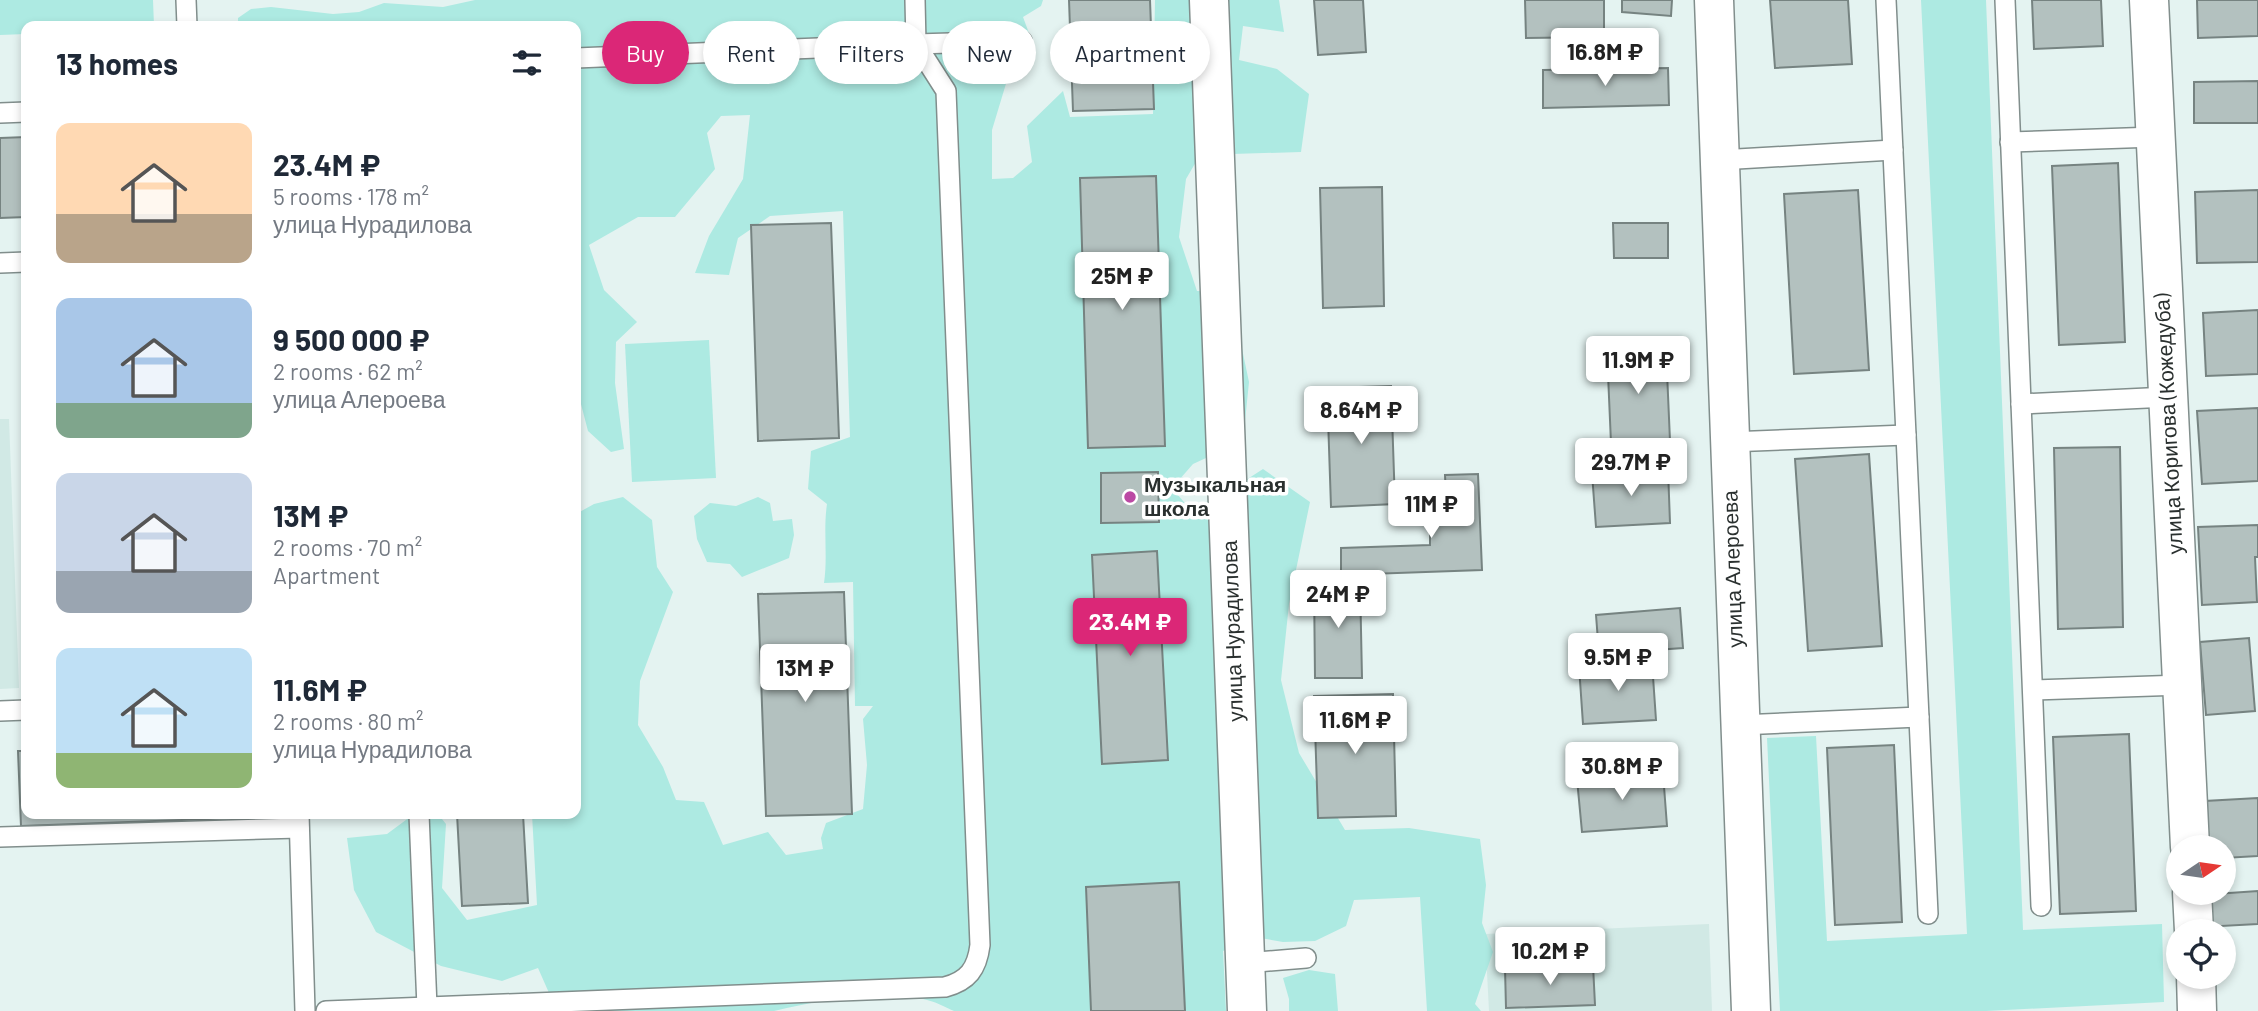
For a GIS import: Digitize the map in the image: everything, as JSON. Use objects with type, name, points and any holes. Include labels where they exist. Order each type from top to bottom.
[{"type":"street","name":"улица Нурадилова","points":[[1209,0],[1247,1011]]},
{"type":"street","name":"улица Алероева","points":[[1714,0],[1751,1011]]},
{"type":"street","name":"улица Коригова (Кожедуба)","points":[[2149,0],[2189,835]]},
{"type":"street","points":[[2196,989],[2197,1011]]},
{"type":"lane","points":[[186,0],[187,21]]},
{"type":"lane","points":[[915,0],[915,21]]},
{"type":"lane","points":[[1886,0],[1928,915]]},
{"type":"lane","points":[[2005,0],[2034,690],[2040,906]]},
{"type":"lane","points":[[581,58],[814,48]]},
{"type":"lane","points":[[326,1011],[427,1007],[703,1004],[945,987],[961,983],[972,973],[978,961],[980,945],[946,91],[928,63]]},
{"type":"lane","points":[[0,113],[21,112]]},
{"type":"lane","points":[[2010,142],[2155,136]]},
{"type":"lane","points":[[1720,160],[1893,150]]},
{"type":"lane","points":[[0,263],[21,262]]},
{"type":"lane","points":[[2021,404],[2168,397]]},
{"type":"lane","points":[[1729,442],[1906,435]]},
{"type":"lane","points":[[2034,690],[2182,685]]},
{"type":"lane","points":[[0,711],[21,710]]},
{"type":"lane","points":[[1740,725],[1919,717]]},
{"type":"lane","points":[[419,819],[427,1007]]},
{"type":"lane","points":[[0,837],[299,821],[305,1011]]},
{"type":"lane","points":[[1245,963],[1306,958]]},
{"type":"shaded area","points":[[0,0],[153,0],[154,21],[21,21],[21,34],[0,35]]},
{"type":"shaded area","points":[[475,0],[1043,0],[1041,6],[1023,17],[1024,21],[942,21],[942,84],[1006,84],[992,130],[992,179],[1013,178],[1032,162],[1027,126],[1063,91],[1070,117],[1153,114],[1154,84],[1210,84],[1210,21],[1155,21],[1155,0],[1279,0],[1284,32],[1243,26],[1239,60],[1277,69],[1309,94],[1301,152],[1200,155],[1186,179],[1179,237],[1197,291],[1230,292],[1249,382],[1243,441],[1193,464],[1172,488],[1189,508],[1218,498],[1263,469],[1310,502],[1289,604],[1281,680],[1299,753],[1345,830],[1409,828],[1480,839],[1486,885],[1482,923],[1493,952],[1475,1004],[1481,1011],[1427,1011],[1420,897],[1354,900],[1346,926],[1315,941],[1283,942],[1255,937],[1223,951],[1226,1011],[954,1011],[927,1000],[905,996],[868,996],[810,1003],[774,1011],[557,1011],[538,968],[502,981],[441,966],[376,932],[354,890],[347,838],[387,834],[407,819],[442,819],[446,824],[442,888],[467,920],[537,905],[532,819],[581,819],[581,511],[594,504],[623,497],[652,520],[657,567],[673,592],[640,681],[638,725],[663,767],[676,800],[704,802],[723,845],[768,832],[786,855],[823,849],[821,838],[826,823],[863,809],[867,765],[863,719],[873,706],[855,706],[853,582],[824,583],[827,504],[808,489],[811,451],[850,437],[843,211],[770,216],[738,238],[729,275],[695,273],[709,236],[743,179],[750,115],[721,116],[707,133],[715,169],[675,217],[638,217],[589,245],[604,290],[637,322],[616,342],[615,383],[624,449],[611,452],[588,431],[581,404],[581,21],[238,21],[238,18],[251,9],[271,7],[333,14],[359,12],[384,3],[443,7]]},
{"type":"shaded area","points":[[1921,0],[1986,0],[2023,930],[2162,924],[2164,1002],[1986,1011],[1780,1011],[1767,738],[1816,736],[1827,941],[1967,934]]},
{"type":"shaded area","points":[[709,340],[716,478],[632,482],[625,344]]},
{"type":"shaded area","points":[[0,419],[9,419],[19,688],[0,689]]},
{"type":"shaded area","points":[[758,497],[770,503],[773,521],[792,519],[794,535],[789,558],[742,577],[730,564],[707,562],[697,539],[694,516],[710,503],[736,506]]},
{"type":"shaded area","points":[[1709,924],[1712,1011],[1489,1011],[1485,934]]},
{"type":"shaded area","points":[[1309,970],[1335,974],[1338,1011],[1289,1011],[1289,999],[1283,978]]},
{"type":"building","points":[[1069,0],[1150,0],[1151,21],[1070,21]]},
{"type":"building","points":[[1314,0],[1363,0],[1366,52],[1318,55]]},
{"type":"building","points":[[1525,0],[1604,0],[1604,37],[1526,38]]},
{"type":"building","points":[[1622,0],[1672,0],[1671,16],[1622,12]]},
{"type":"building","points":[[1770,0],[1848,0],[1852,64],[1775,68]]},
{"type":"building","points":[[2032,0],[2101,0],[2103,46],[2034,49]]},
{"type":"building","points":[[2197,0],[2258,0],[2258,36],[2198,38]]},
{"type":"building","points":[[1668,68],[1669,105],[1543,108],[1543,70]]},
{"type":"building","points":[[2258,81],[2258,123],[2194,123],[2194,82]]},
{"type":"building","points":[[1072,84],[1153,84],[1154,109],[1073,111]]},
{"type":"building","points":[[21,137],[21,217],[0,218],[0,138]]},
{"type":"building","points":[[2118,163],[2125,342],[2059,345],[2052,166]]},
{"type":"building","points":[[1156,176],[1165,446],[1088,448],[1080,178]]},
{"type":"building","points":[[1382,187],[1384,306],[1323,308],[1320,188]]},
{"type":"building","points":[[1858,190],[1869,370],[1794,374],[1784,194]]},
{"type":"building","points":[[2258,190],[2258,262],[2197,263],[2195,192]]},
{"type":"building","points":[[831,223],[839,438],[758,441],[751,225]]},
{"type":"building","points":[[1613,223],[1668,223],[1668,258],[1614,258]]},
{"type":"building","points":[[2258,310],[2258,374],[2206,376],[2203,313]]},
{"type":"building","points":[[1666,349],[1670,441],[1611,443],[1607,351]]},
{"type":"building","points":[[1391,386],[1395,504],[1331,507],[1327,388]]},
{"type":"building","points":[[2258,408],[2258,481],[2202,484],[2197,411]]},
{"type":"building","points":[[2120,447],[2123,627],[2058,629],[2054,448]]},
{"type":"building","points":[[1869,454],[1882,646],[1808,651],[1795,459]]},
{"type":"building","points":[[1668,469],[1670,523],[1596,527],[1592,473]]},
{"type":"building","name":"Музыкальная школа","points":[[1158,472],[1159,522],[1101,523],[1101,473]]},
{"type":"building","points":[[1478,474],[1482,570],[1341,575],[1341,548],[1430,545],[1430,520],[1447,519],[1445,475]]},
{"type":"building","points":[[2258,525],[2258,557],[2255,557],[2257,602],[2202,605],[2198,527]]},
{"type":"building","points":[[1157,551],[1168,760],[1102,764],[1092,555]]},
{"type":"building","points":[[1360,582],[1362,678],[1315,678],[1314,583]]},
{"type":"building","points":[[844,592],[852,814],[766,816],[758,594]]},
{"type":"building","points":[[1680,608],[1683,648],[1599,654],[1596,615]]},
{"type":"building","points":[[2249,638],[2255,711],[2206,715],[2200,642]]},
{"type":"building","points":[[1652,662],[1656,720],[1583,724],[1579,666]]},
{"type":"building","points":[[1393,694],[1396,816],[1318,818],[1314,696]]},
{"type":"building","points":[[2129,734],[2136,911],[2060,914],[2053,737]]},
{"type":"building","points":[[1894,745],[1902,922],[1835,925],[1827,748]]},
{"type":"building","points":[[18,751],[21,751],[21,819],[212,819],[21,826]]},
{"type":"building","points":[[1663,773],[1667,826],[1582,832],[1577,779]]},
{"type":"building","points":[[2258,798],[2258,856],[2236,857],[2236,835],[2207,835],[2205,801]]},
{"type":"building","points":[[457,819],[523,819],[528,903],[462,906]]},
{"type":"building","points":[[1179,882],[1185,1011],[1091,1011],[1086,887]]},
{"type":"building","points":[[2258,891],[2258,924],[2236,925],[2236,919],[2202,919],[2202,905],[2236,905],[2236,893]]},
{"type":"building","points":[[1593,965],[1595,1005],[1506,1008],[1505,968]]},
{"type":"place","name":"Музыкальная школа","points":[[1130,497]]}]
